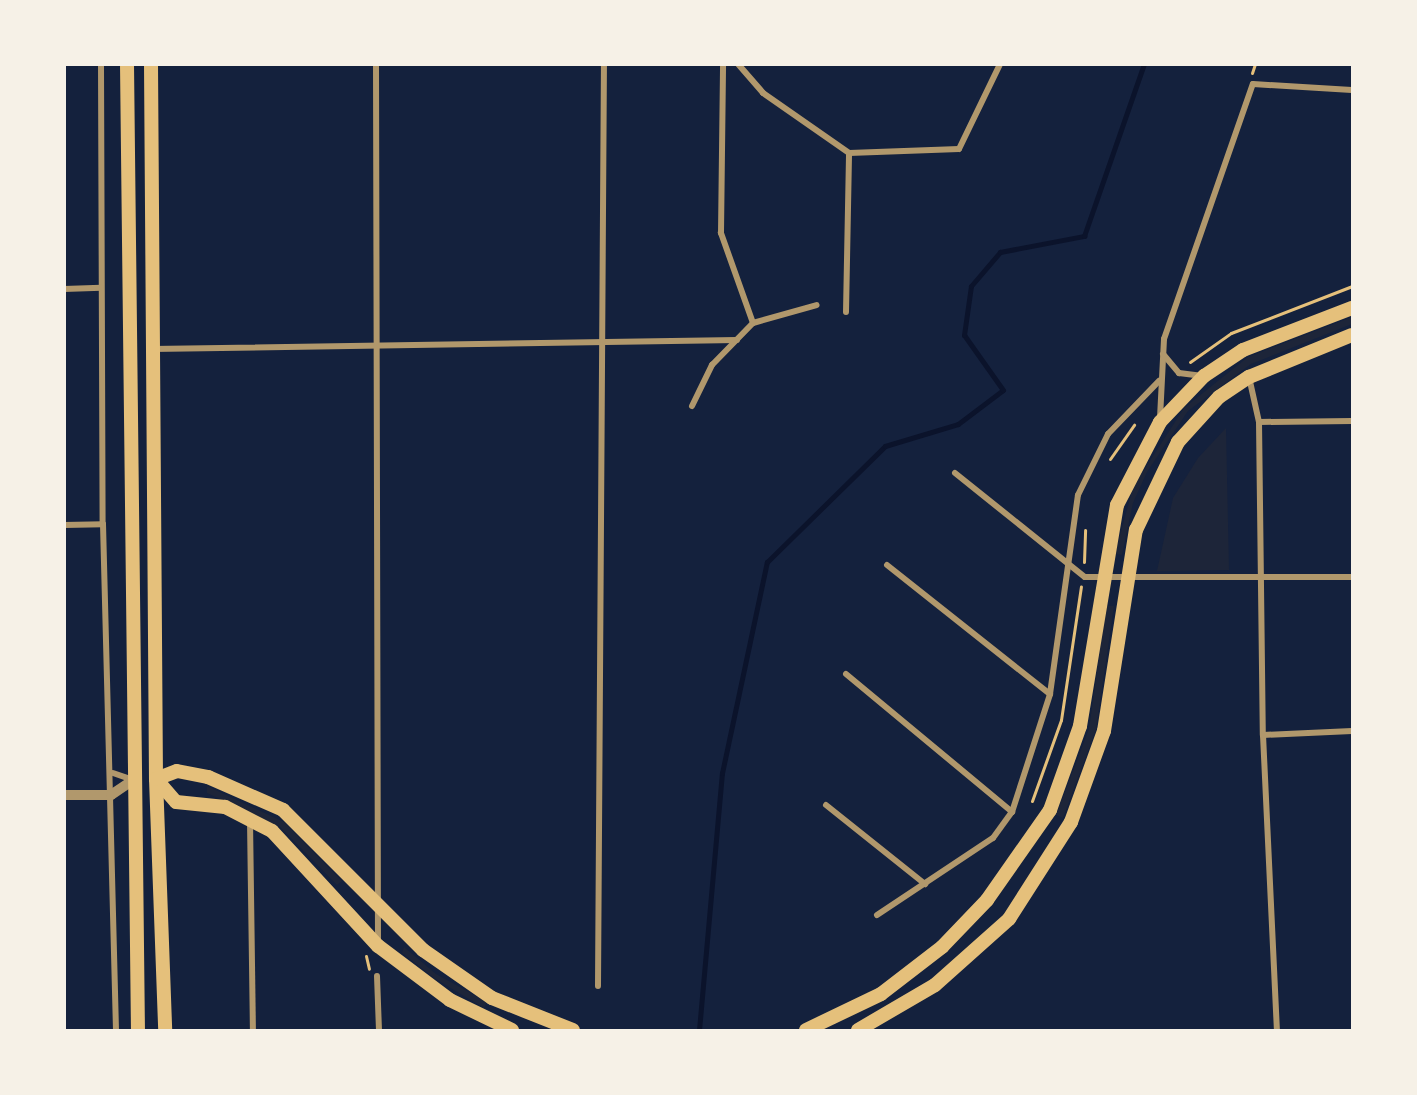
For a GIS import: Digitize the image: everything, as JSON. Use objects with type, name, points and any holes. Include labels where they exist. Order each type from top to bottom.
[{"type":"main road","points":[[127,64],[133,780],[138,1030]]},
{"type":"main road","points":[[151,64],[156,779],[165,1030]]},
{"type":"main road","points":[[806,1030],[881,994],[942,947],[987,900],[1050,810],[1072,758],[1101,580],[1124,486],[1160,422],[1204,376],[1264,340],[1353,308]]},
{"type":"main road","points":[[858,1030],[935,985],[1009,919],[1071,822],[1096,765],[1139,520],[1166,459],[1200,415],[1249,377],[1353,335]]},
{"type":"main road","points":[[156,779],[177,771],[259,796],[310,832],[375,907],[441,964],[531,1017],[573,1030]]},
{"type":"main road","points":[[156,779],[176,802],[225,807],[250,819],[297,853],[378,946],[450,1000],[512,1030]]},
{"type":"street","points":[[101,64],[103,524],[113,772],[111,795],[116,1030]]},
{"type":"street","points":[[376,64],[375,907],[378,946]]},
{"type":"street","points":[[598,986],[603,64]]},
{"type":"street","points":[[723,64],[721,233],[753,323]]},
{"type":"street","points":[[738,64],[763,93],[849,153],[959,149],[1000,64]]},
{"type":"street","points":[[1160,422],[1160,381],[1163,354],[1173,309],[1253,84],[1353,90]]},
{"type":"street","points":[[846,312],[849,153]]},
{"type":"street","points":[[64,289],[101,288]]},
{"type":"street","points":[[692,406],[712,365],[753,323],[817,305]]},
{"type":"street","points":[[152,349],[375,348],[737,340]]},
{"type":"street","points":[[1163,354],[1179,373],[1204,376]]},
{"type":"street","points":[[1249,377],[1259,422],[1263,735],[1278,1030]]},
{"type":"street","points":[[877,915],[993,838],[1012,812],[1050,694],[1071,564],[1071,529],[1088,468],[1108,434],[1160,381]]},
{"type":"street","points":[[1259,422],[1353,421]]},
{"type":"street","points":[[955,473],[1085,577],[1101,580],[1260,580],[1353,577]]},
{"type":"street","points":[[64,525],[103,524]]},
{"type":"street","points":[[887,566],[1050,694]]},
{"type":"street","points":[[846,674],[1012,812]]},
{"type":"street","points":[[1263,735],[1353,731]]},
{"type":"street","points":[[113,772],[133,780]]},
{"type":"street","points":[[64,795],[111,795],[133,780]]},
{"type":"street","points":[[826,804],[925,884]]},
{"type":"street","points":[[250,819],[253,1030]]},
{"type":"street","points":[[377,976],[379,1030]]},
{"type":"shaded area","points":[[1352,317],[1352,324],[1251,364],[1188,411],[1147,472],[1133,503],[1122,555],[1115,554],[1133,487],[1184,408],[1248,357]]},
{"type":"shaded area","points":[[1226,428],[1229,570],[1157,571],[1173,498],[1198,458]]},
{"type":"shaded area","points":[[1106,606],[1114,606],[1096,730],[1063,818],[1056,815],[1089,729]]},
{"type":"shaded area","points":[[207,786],[284,822],[342,881],[337,885],[280,827],[207,793]]},
{"type":"shaded area","points":[[404,947],[436,974],[487,1002],[484,1008],[434,978],[402,953]]},
{"type":"waterway","points":[[699,1030],[722,773],[767,562],[885,446],[958,424],[1003,390],[964,335],[971,286],[1000,252],[1084,236],[1144,64]]}]
